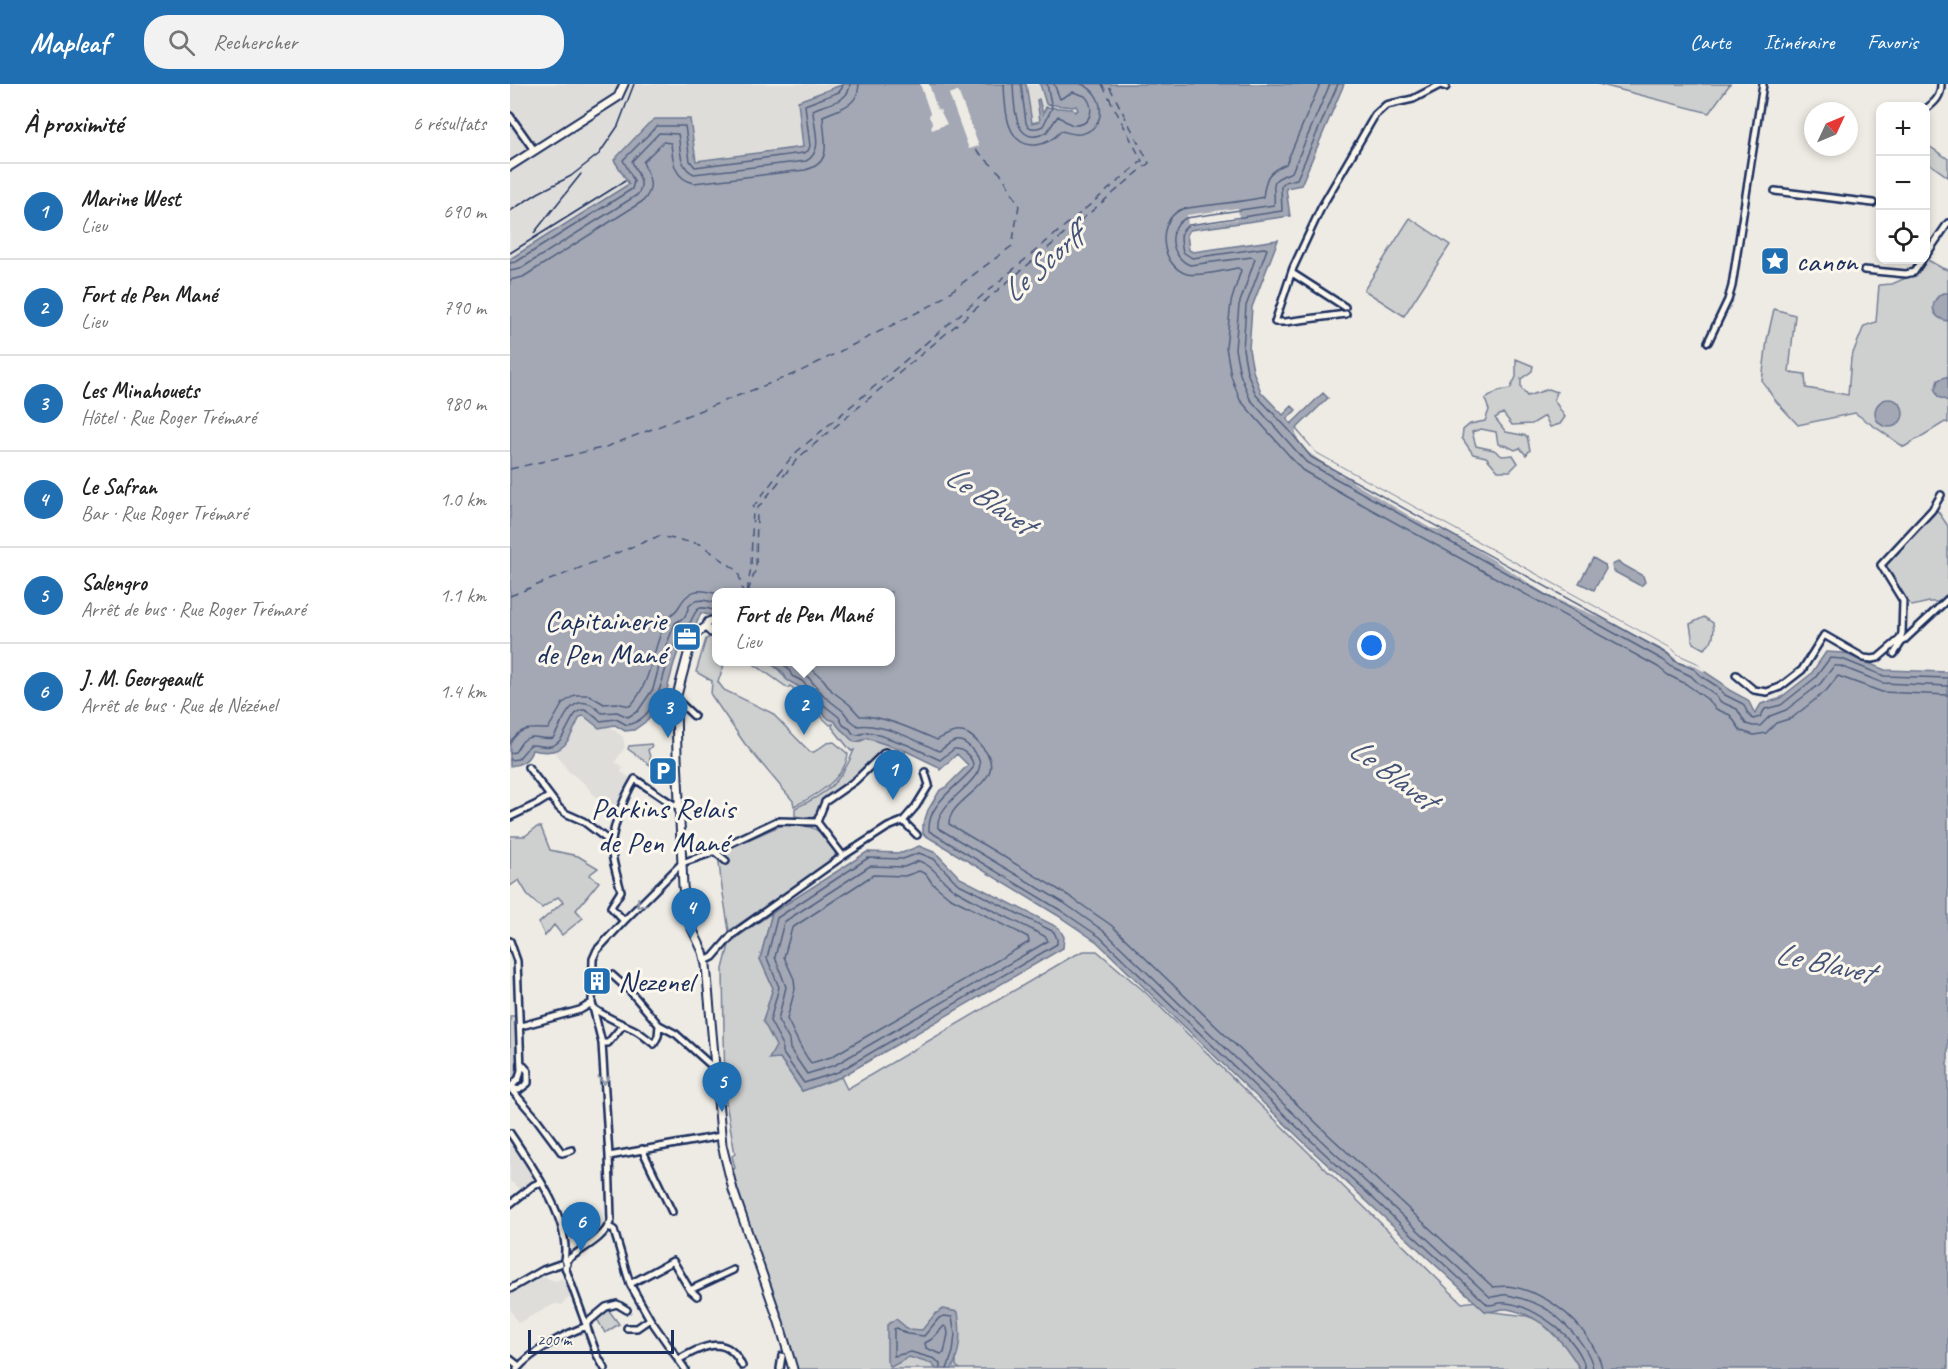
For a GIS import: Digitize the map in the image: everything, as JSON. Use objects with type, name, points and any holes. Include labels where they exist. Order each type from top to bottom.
[{"type":"street","points":[[510,166],[618,97],[624,84]]},
{"type":"street","points":[[1708,342],[1728,300],[1732,286],[1752,164],[1762,84]]},
{"type":"street","points":[[1930,105],[1940,93],[1941,84]]},
{"type":"street","points":[[1346,314],[1275,322],[1292,273],[1322,208],[1375,115],[1389,104],[1413,99],[1440,85],[1446,87]]},
{"type":"street","points":[[510,116],[534,150]]},
{"type":"street","points":[[1775,191],[1873,203]]},
{"type":"street","points":[[1930,249],[1948,223]]},
{"type":"street","points":[[1864,270],[1906,274],[1914,272],[1919,264]]},
{"type":"street","points":[[1292,273],[1345,306]]},
{"type":"street","points":[[1736,675],[1754,690],[1767,693],[1780,687],[1802,670],[1824,635],[1872,659],[1878,658],[1900,639],[1903,601],[1881,565],[1932,510],[1941,495]]},
{"type":"street","points":[[1894,654],[1901,643],[1948,599]]},
{"type":"street","points":[[712,622],[709,621],[706,627],[695,634],[692,639],[676,699],[676,757],[687,918],[705,961],[721,1136],[733,1190],[793,1369]]},
{"type":"street","points":[[676,699],[694,716]]},
{"type":"street","points":[[817,822],[825,802],[855,781],[885,752],[901,759]]},
{"type":"street","points":[[528,767],[565,813],[583,821],[613,844]]},
{"type":"street","points":[[705,961],[713,957],[732,935],[843,856],[903,821],[929,786],[925,772]]},
{"type":"street","points":[[624,921],[611,907],[621,891],[612,852],[620,810],[635,779],[680,808]]},
{"type":"street","points":[[510,817],[550,796]]},
{"type":"street","points":[[510,1289],[541,1271],[564,1263],[601,1236],[609,1227],[611,1205],[602,1043],[592,1006],[593,959],[597,950],[682,863],[714,851],[777,821],[817,822]]},
{"type":"street","points":[[903,821],[917,835]]},
{"type":"street","points":[[817,822],[843,856]]},
{"type":"street","points":[[714,851],[726,861]]},
{"type":"street","points":[[510,941],[517,962],[522,1070],[519,1078],[510,1088]]},
{"type":"street","points":[[612,975],[630,991],[659,1025],[676,1034],[714,1068]]},
{"type":"street","points":[[592,1006],[608,1019],[637,1031],[654,1044],[658,1036],[659,1025]]},
{"type":"street","points":[[521,1026],[592,1006]]},
{"type":"street","points":[[602,1043],[608,1043],[623,1025]]},
{"type":"street","points":[[510,1088],[519,1090],[528,1083],[528,1071],[521,1063]]},
{"type":"street","points":[[510,1088],[562,1153],[572,1150]]},
{"type":"street","points":[[510,1133],[556,1207],[565,1254],[564,1263],[597,1355],[605,1369]]},
{"type":"street","points":[[609,1156],[721,1136]]},
{"type":"street","points":[[642,1149],[672,1212]]},
{"type":"street","points":[[510,1204],[541,1182]]},
{"type":"street","points":[[609,1227],[614,1230],[630,1284],[650,1319],[685,1369]]},
{"type":"street","points":[[666,1256],[670,1263],[673,1262],[696,1296]]},
{"type":"street","points":[[630,1284],[670,1263]]},
{"type":"street","points":[[690,1290],[733,1270]]},
{"type":"street","points":[[510,1359],[518,1368],[534,1354],[587,1324],[606,1307],[617,1304],[627,1310]]},
{"type":"street","points":[[627,1328],[637,1328],[650,1319]]},
{"type":"street","points":[[678,1360],[713,1344],[724,1346],[734,1352],[742,1366]]},
{"type":"street","points":[[780,1369],[783,1356]]},
{"type":"shaded area","points":[[510,84],[844,84],[798,101],[804,147],[696,161],[655,119],[614,160],[629,184],[510,259]]},
{"type":"shaded area","points":[[1026,84],[1040,84],[1044,100],[1072,107],[1077,106],[1078,110],[1043,114],[1037,100],[1040,122],[1032,123]]},
{"type":"shaded area","points":[[1598,84],[1730,84],[1709,113]]},
{"type":"shaded area","points":[[1930,147],[1948,159],[1948,177],[1930,164]]},
{"type":"shaded area","points":[[1410,218],[1450,245],[1404,316],[1364,290]]},
{"type":"shaded area","points":[[1930,261],[1948,270],[1948,423],[1945,422],[1904,447],[1855,413],[1798,425],[1775,400],[1762,381],[1767,340],[1774,309],[1795,315],[1789,372],[1805,374],[1806,388],[1848,395],[1851,358],[1864,326],[1876,322],[1879,285],[1892,284],[1913,275],[1922,264],[1930,264]]},
{"type":"shaded area","points":[[1516,359],[1533,366],[1532,371],[1521,379],[1521,388],[1527,396],[1549,389],[1557,392],[1554,400],[1565,417],[1560,424],[1550,427],[1545,416],[1532,424],[1512,425],[1503,413],[1495,418],[1506,432],[1527,436],[1530,450],[1526,455],[1520,448],[1515,450],[1498,444],[1496,432],[1481,429],[1472,432],[1476,446],[1494,450],[1502,456],[1513,455],[1518,463],[1510,471],[1498,471],[1486,457],[1473,454],[1462,438],[1463,430],[1470,424],[1485,421],[1489,410],[1485,399],[1499,391],[1510,389],[1516,377]]},
{"type":"shaded area","points":[[1937,510],[1948,526],[1948,595],[1940,602],[1912,606],[1884,566]]},
{"type":"shaded area","points":[[1704,617],[1713,623],[1714,630],[1711,641],[1704,649],[1693,643],[1690,624]]},
{"type":"shaded area","points":[[712,636],[712,666],[724,666],[718,682],[724,690],[772,713],[810,752],[834,742],[848,754],[841,771],[827,786],[794,806],[793,801],[745,744],[711,695],[712,681],[696,672],[706,639]]},
{"type":"shaded area","points":[[757,666],[773,666],[779,670],[787,680],[803,690],[824,714],[835,721],[839,728],[854,741],[867,738],[906,751],[901,758],[884,750],[852,782],[824,800],[816,815],[810,819],[795,816],[795,808],[824,792],[838,779],[854,750],[851,751],[832,727],[833,724],[830,725],[805,701],[801,694],[790,686],[788,688]]},
{"type":"shaded area","points":[[584,716],[598,728],[609,726],[623,737],[625,747],[615,762],[623,767],[621,772],[633,780],[617,814],[601,804],[585,784],[568,771],[555,752],[562,748],[580,717]]},
{"type":"shaded area","points":[[651,744],[648,750],[650,765],[628,749],[629,746]]},
{"type":"shaded area","points":[[784,824],[802,825],[820,832],[836,851],[834,859],[729,931],[718,853]]},
{"type":"shaded area","points":[[537,827],[541,827],[550,850],[578,856],[598,868],[589,875],[599,882],[576,910],[583,918],[562,935],[554,925],[545,936],[539,923],[563,902],[558,897],[542,908],[529,897],[519,880],[510,886],[510,836],[525,836]]},
{"type":"shaded area","points":[[772,913],[760,959],[773,988],[763,1021],[777,1046],[780,1058],[802,1091],[841,1077],[847,1089],[1071,957],[1084,951],[1097,951],[1144,991],[1462,1303],[1476,1301],[1485,1311],[1527,1316],[1540,1321],[1569,1350],[1580,1369],[796,1369],[732,1171],[735,1168],[732,1156],[735,1154],[725,1097],[723,969],[729,945]]},
{"type":"shaded area","points":[[510,1016],[517,1016],[519,1061],[515,1077],[510,1084]]},
{"type":"shaded area","points":[[510,1139],[534,1175],[532,1184],[523,1191],[510,1181]]},
{"type":"shaded area","points":[[541,1274],[543,1277],[556,1281],[562,1278],[572,1297],[564,1301],[563,1305],[555,1304],[518,1323],[510,1309],[510,1294]]},
{"type":"shaded area","points":[[607,1308],[619,1324],[605,1333],[596,1317]]},
{"type":"water","points":[[844,84],[1026,84],[1032,123],[1040,121],[1037,100],[1039,99],[1043,114],[1046,107],[1072,109],[1075,112],[1078,110],[1076,106],[1046,104],[1040,84],[1344,84],[1301,185],[1286,188],[1290,216],[1190,230],[1187,234],[1189,250],[1193,252],[1278,240],[1252,307],[1249,349],[1253,371],[1261,392],[1283,415],[1292,406],[1296,410],[1287,419],[1291,424],[1323,393],[1328,398],[1296,429],[1316,453],[1696,663],[1729,690],[1748,700],[1755,714],[1761,704],[1779,699],[1811,674],[1826,652],[1843,653],[1885,670],[1948,672],[1948,1369],[1580,1369],[1559,1339],[1541,1323],[1507,1309],[1485,1311],[1317,1155],[1097,942],[1057,915],[923,834],[923,825],[928,810],[940,790],[968,765],[957,754],[940,770],[939,767],[906,751],[867,738],[854,742],[835,721],[829,719],[798,686],[787,680],[783,672],[775,666],[895,666],[895,588],[712,588],[712,616],[701,613],[692,631],[686,630],[666,694],[648,720],[634,730],[625,731],[615,725],[599,728],[584,716],[580,717],[564,746],[552,751],[532,750],[524,762],[510,766],[510,259],[629,184],[614,160],[655,119],[690,119],[696,161],[803,147],[798,101]]},
{"type":"water","points":[[1943,293],[1948,293],[1948,321],[1938,317],[1933,309],[1935,300]]},
{"type":"water","points":[[1948,376],[1948,401],[1938,397],[1935,390],[1938,380]]},
{"type":"water","points":[[1889,399],[1899,403],[1903,413],[1899,423],[1889,427],[1879,423],[1875,413],[1879,403]]},
{"type":"water","points":[[1593,558],[1605,565],[1606,569],[1594,590],[1579,583]]},
{"type":"water","points":[[1618,562],[1643,576],[1645,582],[1639,585],[1613,571],[1612,565]]},
{"type":"water","points":[[919,846],[936,853],[960,878],[1059,928],[1064,937],[1063,948],[841,1077],[802,1091],[780,1058],[769,1059],[776,1046],[763,1021],[773,988],[760,959],[772,913],[867,852],[902,853]]},
{"type":"water","points":[[943,1309],[958,1312],[960,1341],[952,1369],[936,1369],[932,1364],[909,1357],[891,1367],[887,1361],[887,1325],[896,1319],[908,1329],[922,1330],[935,1314]]},
{"type":"pier","points":[[920,84],[929,84],[937,109],[940,110],[947,124],[932,130],[930,113]]},
{"type":"pier","points":[[958,91],[979,146],[969,149],[949,94]]},
{"type":"pier","points":[[1238,208],[1239,219],[1188,226],[1187,215]]},
{"type":"pier","points":[[1295,429],[1316,453],[1672,649],[1678,655],[1696,663],[1705,672],[1691,664],[1681,663],[1666,651],[1601,618],[1549,596],[1445,531],[1430,528],[1354,483],[1351,479],[1340,475],[1305,450]]},
{"type":"waterway","points":[[956,1359],[956,1366],[960,1369]]},
{"type":"ferry route","points":[[748,588],[751,567],[753,507],[793,455],[1142,161],[1102,84]]},
{"type":"ferry route","points":[[749,588],[756,568],[757,509],[798,458],[1149,163],[1108,84]]},
{"type":"ferry route","points":[[510,469],[606,447],[799,372],[934,304],[1012,246],[1019,205],[1002,175],[974,148]]},
{"type":"ferry route","points":[[510,596],[659,536],[700,544],[738,571],[742,588]]},
{"type":"railway","points":[[510,211],[571,176],[599,154],[618,126],[634,84]]},
{"type":"railway","points":[[534,233],[581,174]]},
{"type":"railway","points":[[510,253],[625,181]]},
{"type":"place","name":"canon","points":[[1775,261]]},
{"type":"place","name":"Capitainerie de Pen Mané","points":[[687,637]]},
{"type":"place","name":"Fort de Pen Mané","points":[[804,735]]},
{"type":"place","name":"Les Minahouets","points":[[668,738]]},
{"type":"place","name":"Parkins Relais de Pen Mané","points":[[663,771]]},
{"type":"place","name":"Marine West","points":[[893,800]]},
{"type":"place","name":"Le Safran","points":[[691,938]]},
{"type":"place","name":"Nezenel","points":[[597,981]]},
{"type":"place","name":"Salengro","points":[[722,1112]]},
{"type":"place","name":"J. M. Georgeault","points":[[581,1252]]},
{"type":"water label","name":"Le Scorff","points":[[1042,263]]},
{"type":"water label","name":"Le Blavet","points":[[990,499]]},
{"type":"water label","name":"Le Blavet","points":[[1393,773]]},
{"type":"water label","name":"Le Blavet","points":[[1824,962]]}]
